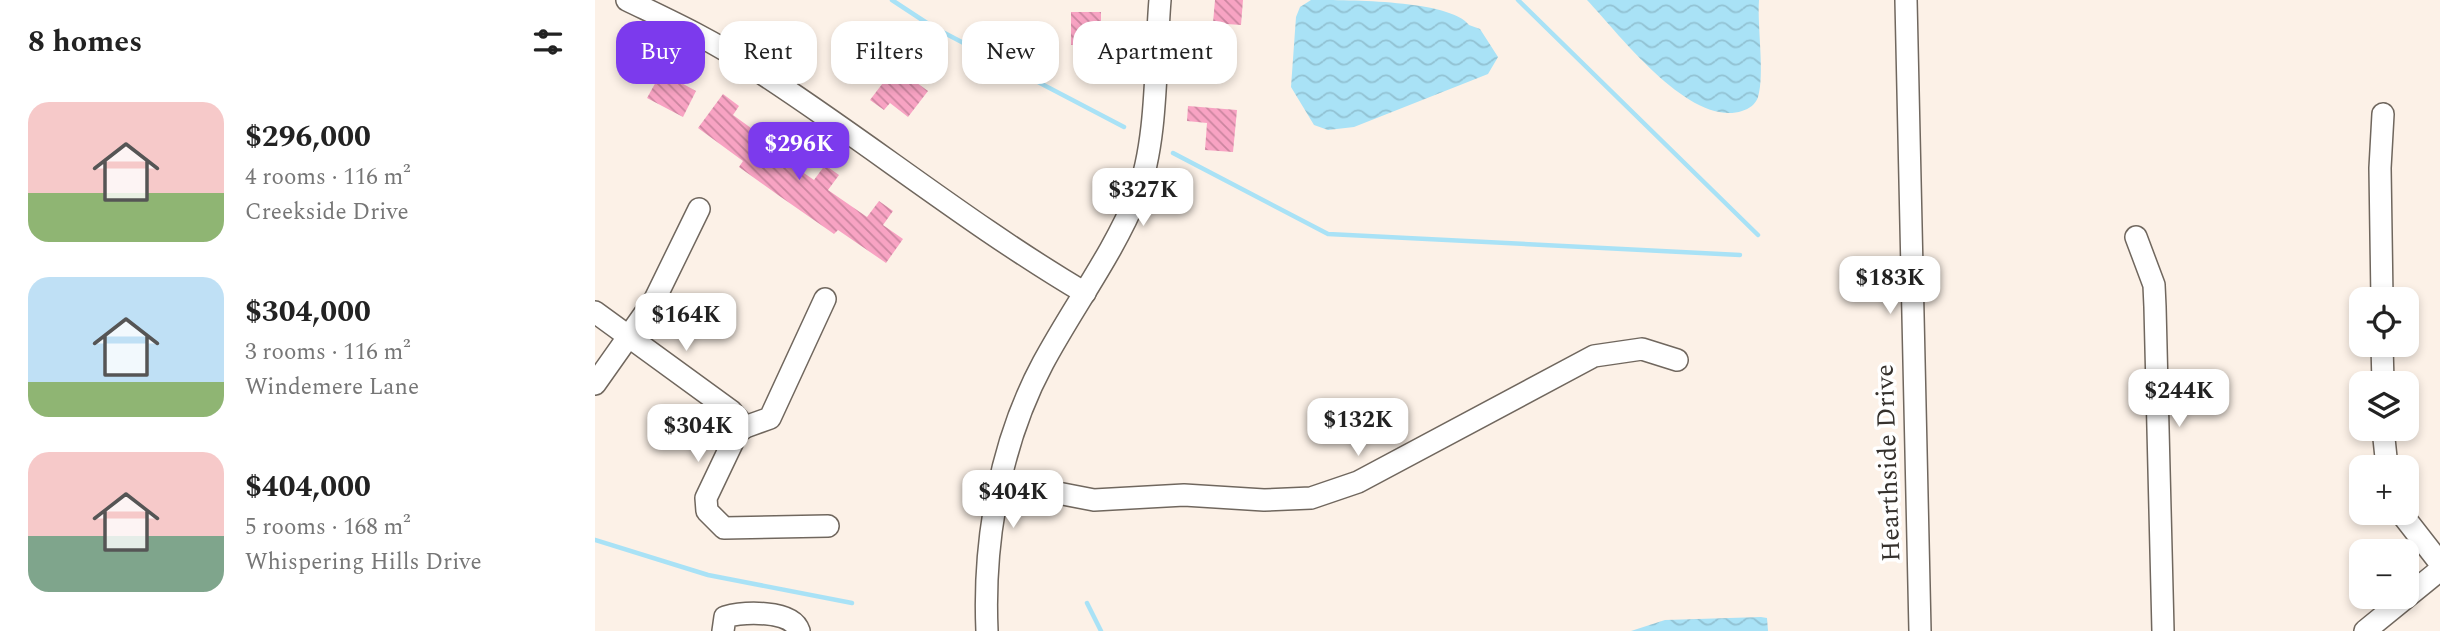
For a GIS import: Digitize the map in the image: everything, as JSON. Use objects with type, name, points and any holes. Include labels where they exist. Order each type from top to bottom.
[{"type":"street","points":[[627,0],[700,35],[748,64],[996,239],[1085,293]]},
{"type":"street","points":[[987,631],[990,536],[1011,441],[1042,365],[1085,293],[1136,196],[1145,169],[1160,0]]},
{"type":"street","name":"Hearthside Drive","points":[[1906,0],[1920,631]]},
{"type":"street","points":[[2382,287],[2380,168],[2383,114]]},
{"type":"street","points":[[595,384],[655,299],[699,209]]},
{"type":"street","points":[[2136,237],[2154,285],[2162,631]]},
{"type":"street","points":[[825,299],[770,418],[745,427],[737,433],[706,498],[707,511],[714,521],[725,528],[828,526]]},
{"type":"street","points":[[595,312],[731,411],[745,427]]},
{"type":"street","points":[[1001,482],[1094,500],[1184,495],[1264,500],[1311,498],[1358,482],[1594,356],[1642,349],[1677,360]]},
{"type":"street","points":[[2410,525],[2440,563]]},
{"type":"street","points":[[2365,631],[2440,570]]},
{"type":"street","points":[[723,631],[725,617],[734,614],[790,620],[799,631]]},
{"type":"water","points":[[1311,0],[1397,3],[1442,11],[1480,29],[1498,57],[1488,74],[1354,127],[1328,130],[1314,125],[1291,87],[1296,17],[1300,7]]},
{"type":"water","points":[[1587,0],[1759,0],[1761,76],[1756,102],[1742,111],[1722,113],[1700,106],[1657,75]]},
{"type":"water","points":[[1767,618],[1768,631],[1631,631],[1665,620]]},
{"type":"building","points":[[1215,0],[1243,0],[1241,25],[1237,25],[1237,21],[1213,21]]},
{"type":"building","points":[[1071,12],[1101,12],[1101,21],[1073,21],[1071,45]]},
{"type":"building","points":[[655,84],[683,84],[696,91],[683,117],[647,98]]},
{"type":"building","points":[[882,84],[918,84],[928,91],[908,117],[890,103],[884,110],[870,100]]},
{"type":"building","points":[[723,94],[739,106],[733,115],[762,136],[769,126],[783,136],[772,151],[814,180],[825,165],[839,175],[828,190],[867,217],[879,201],[893,211],[883,225],[903,239],[886,263],[838,230],[834,234],[739,167],[743,161],[698,128]]},
{"type":"building","points":[[1188,106],[1237,110],[1233,152],[1205,150],[1207,123],[1187,121]]},
{"type":"waterway","points":[[892,0],[933,27],[1124,127]]},
{"type":"waterway","points":[[1518,0],[1758,235]]},
{"type":"waterway","points":[[1173,153],[1328,234],[1740,255]]},
{"type":"waterway","points":[[595,540],[708,575],[852,603]]},
{"type":"waterway","points":[[1087,603],[1101,631]]}]
